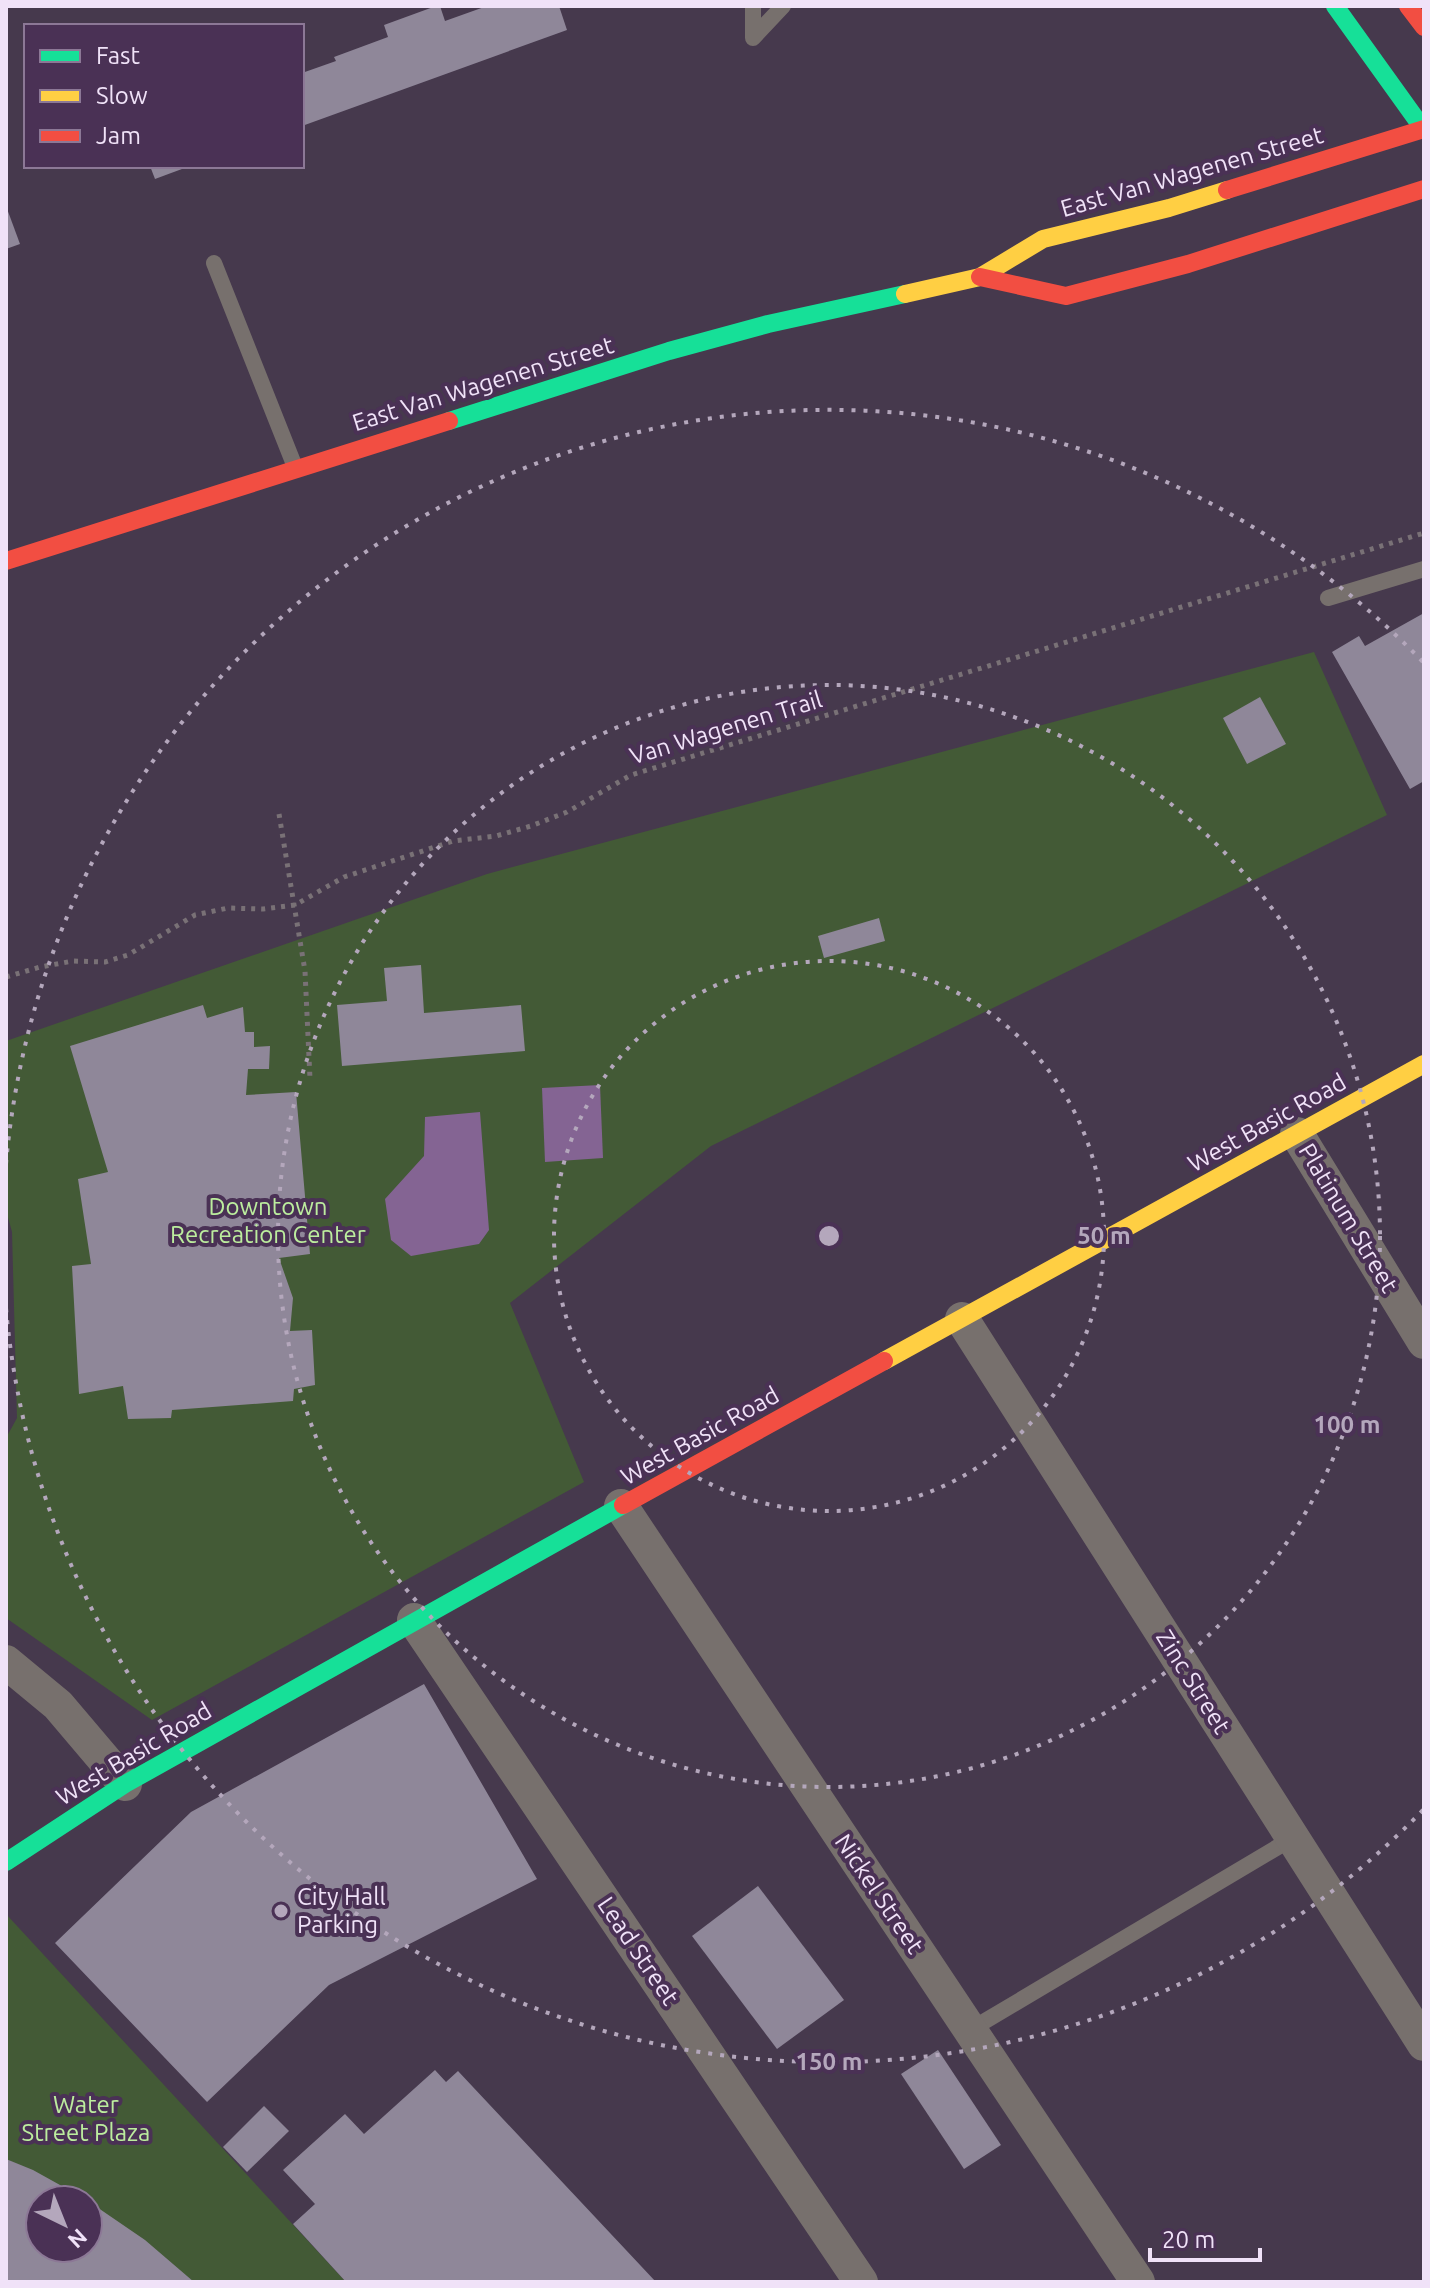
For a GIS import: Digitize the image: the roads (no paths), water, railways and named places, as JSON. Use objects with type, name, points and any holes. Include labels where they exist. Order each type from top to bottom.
[{"type":"main road","points":[[1335,6],[1424,129]]},
{"type":"main road","points":[[1408,6],[1424,27]]},
{"type":"main road","name":"East Van Wagenen Street","points":[[6,561],[669,351],[768,324],[980,277],[1043,239],[1169,208],[1424,129]]},
{"type":"main road","name":"East Van Wagenen Street","points":[[980,277],[1066,296],[1188,264],[1424,189]]},
{"type":"main road","name":"West Basic Road","points":[[6,1862],[125,1784],[414,1620],[1424,1064]]},
{"type":"street","name":"Platinum Street","points":[[1297,1134],[1424,1342]]},
{"type":"street","name":"Zinc Street","points":[[962,1319],[1424,2044]]},
{"type":"street","name":"Nickel Street","points":[[621,1506],[1138,2282]]},
{"type":"street","name":"Lead Street","points":[[414,1620],[861,2282]]},
{"type":"street","points":[[6,1662],[58,1705],[125,1784]]},
{"type":"lane","points":[[753,6],[753,38],[783,6]]},
{"type":"lane","points":[[214,263],[295,468]]},
{"type":"lane","points":[[1328,598],[1424,569]]},
{"type":"lane","points":[[970,2030],[1293,1838]]},
{"type":"place","name":"City Hall Parking","points":[[281,1911]]},
{"type":"park label","name":"Downtown Recreation Center","points":[[268,1221]]},
{"type":"park label","name":"Water Street Plaza","points":[[86,2119]]}]
